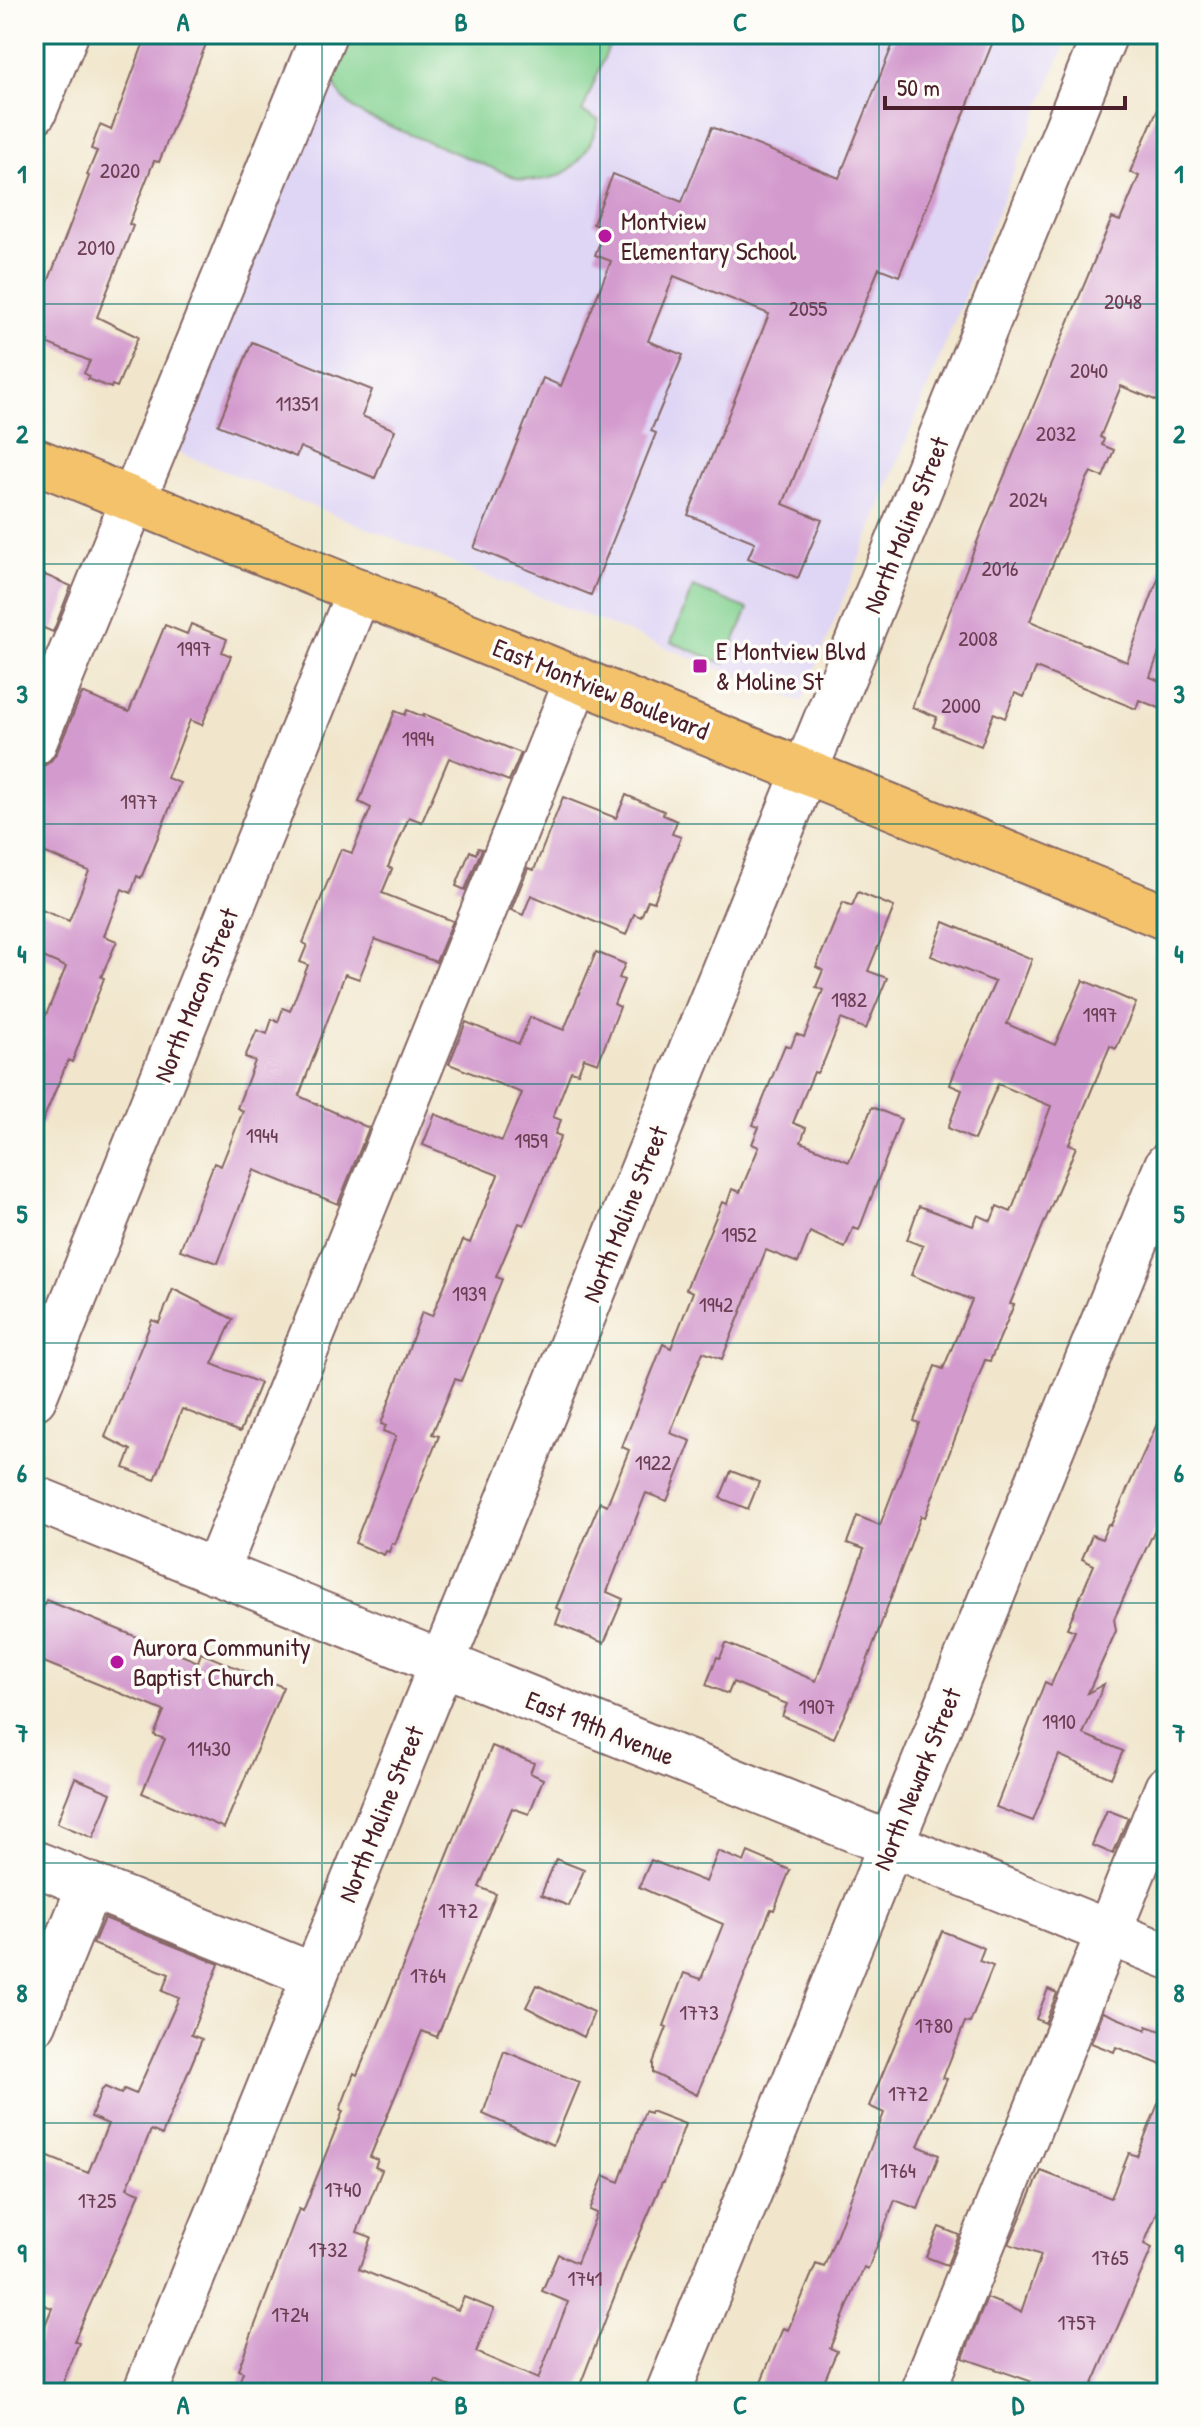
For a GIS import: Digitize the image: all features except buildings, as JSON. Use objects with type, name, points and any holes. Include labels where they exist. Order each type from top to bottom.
[{"type":"main road","name":"East Montview Boulevard","points":[[34,460],[1167,918]]},
{"type":"street","points":[[34,112],[66,34]]},
{"type":"street","points":[[34,743],[324,34]]},
{"type":"street","name":"North Moline Street","points":[[145,2393],[1105,34]]},
{"type":"street","name":"North Macon Street","points":[[34,1398],[359,591]]},
{"type":"street","points":[[216,1572],[577,680]]},
{"type":"street","name":"North Newark Street","points":[[668,2393],[1167,1165]]},
{"type":"street","name":"East 19th Avenue","points":[[34,1498],[1167,1956]]},
{"type":"street","points":[[922,2393],[1167,1788]]},
{"type":"street","points":[[34,1863],[315,1976]]},
{"type":"street","points":[[34,2023],[90,1885]]},
{"type":"shaded area","name":"Montview Elementary School","points":[[303,34],[1069,34],[802,702],[142,438]]},
{"type":"green space","points":[[337,34],[614,34],[582,112],[599,120],[588,148],[572,168],[549,178],[535,180],[519,179],[365,116],[343,99],[337,90],[332,71]]},
{"type":"green space","points":[[693,587],[748,609],[725,664],[671,642]]},
{"type":"place","name":"Montview Elementary School","points":[[605,236]]},
{"type":"place","name":"E Montview Blvd & Moline St","points":[[700,666]]},
{"type":"place","name":"Aurora Community Baptist Church","points":[[117,1662]]}]
